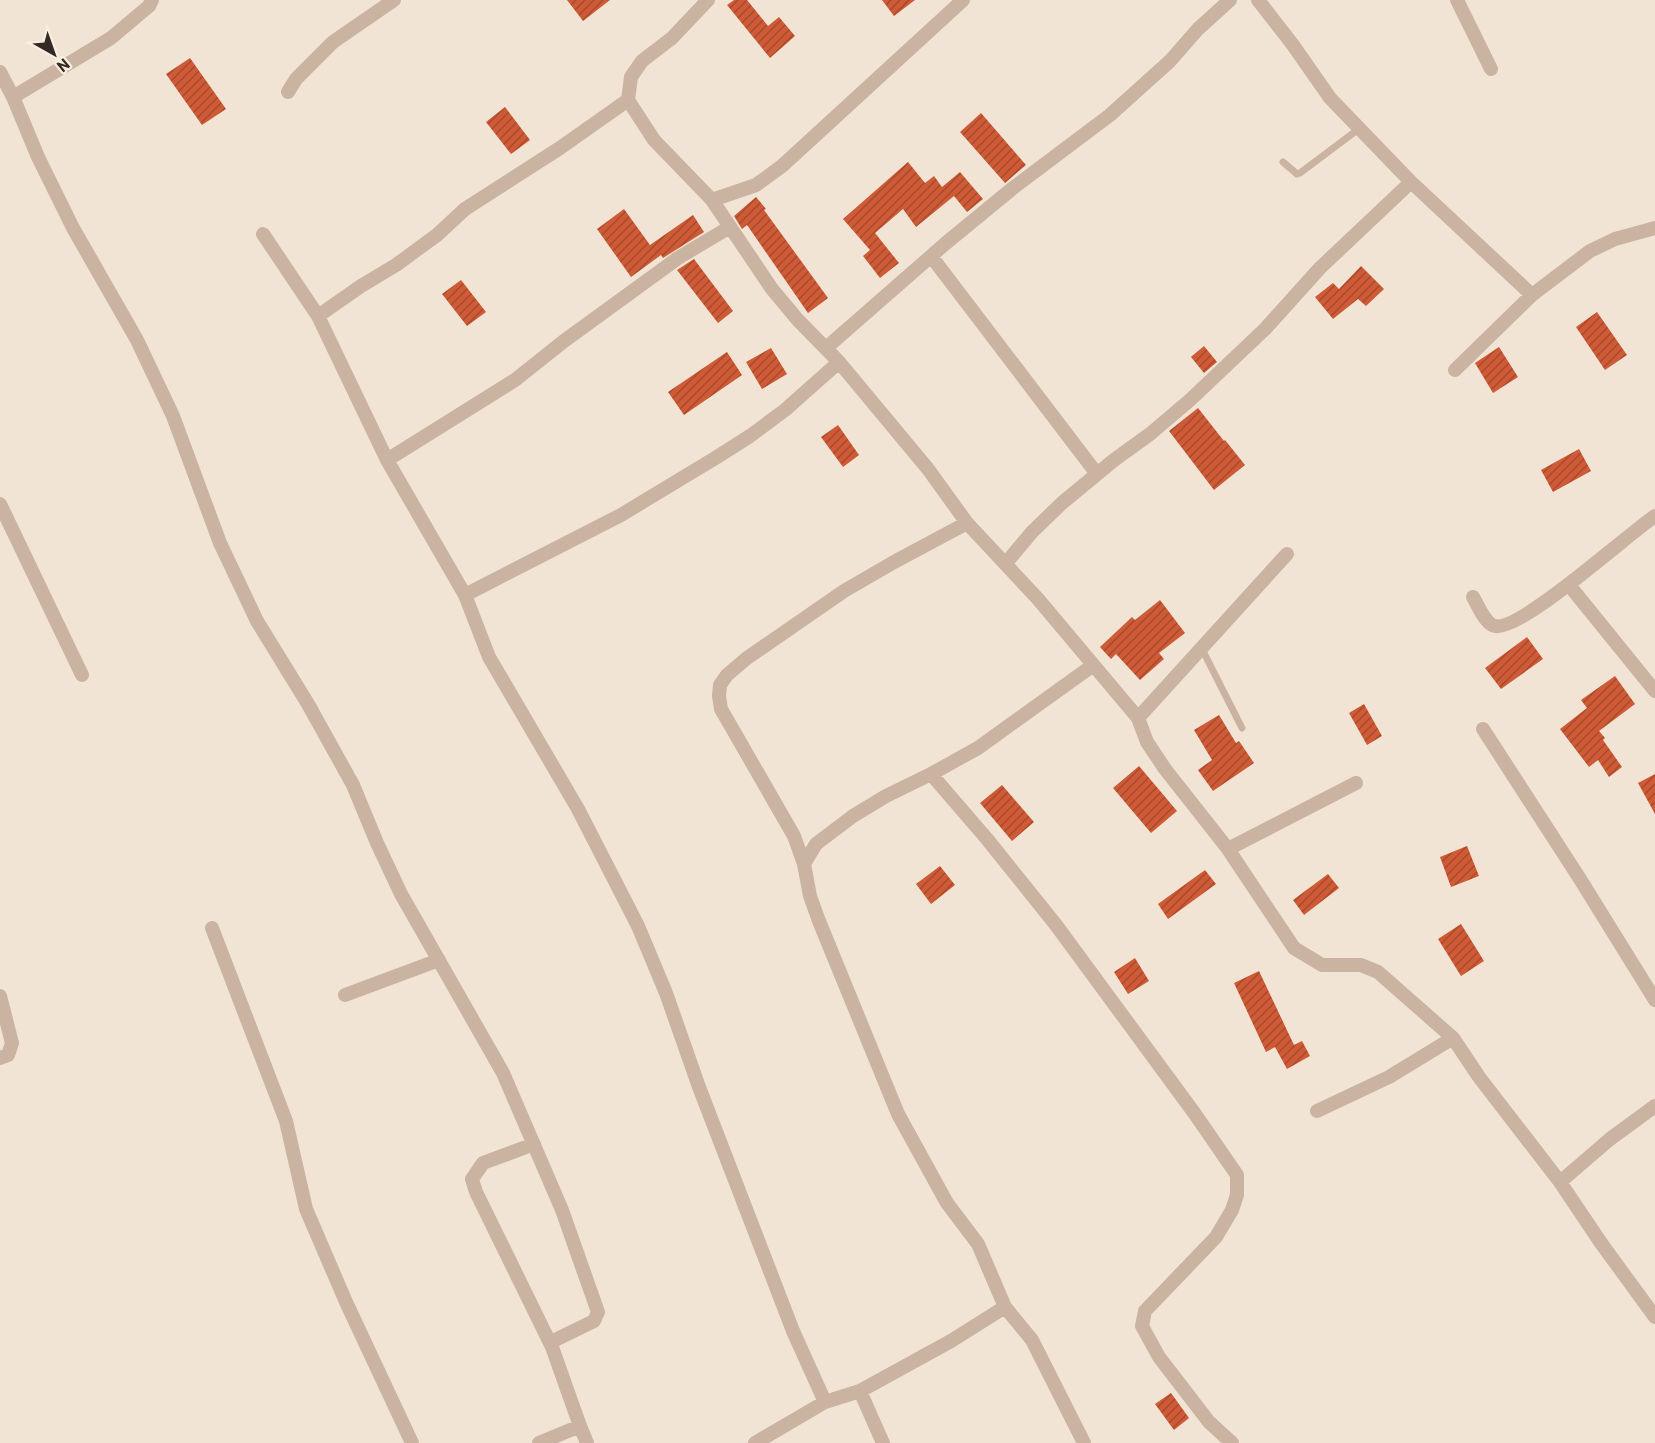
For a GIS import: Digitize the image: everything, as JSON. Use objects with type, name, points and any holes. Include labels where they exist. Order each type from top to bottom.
[{"type":"street","points":[[13,97],[111,38],[149,6],[152,0]]},
{"type":"street","points":[[288,92],[296,79],[333,42],[394,0]]},
{"type":"street","points":[[708,0],[672,38],[642,62],[631,77],[627,100],[654,140],[712,200],[772,289],[797,319],[839,362],[928,469],[967,523],[1038,599],[1138,718],[1147,742],[1165,769],[1228,849],[1294,948],[1322,965],[1361,965],[1378,972],[1453,1038],[1479,1077],[1560,1182],[1655,1317]]},
{"type":"street","points":[[712,200],[756,185],[782,166],[963,0]]},
{"type":"street","points":[[826,348],[1013,188],[1110,116],[1170,61],[1198,29],[1230,0]]},
{"type":"street","points":[[1258,0],[1330,98],[1411,182],[1532,295]]},
{"type":"street","points":[[1457,0],[1491,69]]},
{"type":"street","points":[[0,72],[73,228],[137,340],[173,416],[220,543],[257,621],[308,704],[353,784],[401,894],[503,1073],[534,1144],[562,1210],[598,1312],[594,1321],[553,1341],[552,1347]]},
{"type":"street","points":[[318,316],[396,265],[465,209],[560,148],[627,100]]},
{"type":"street","points":[[1006,563],[1032,532],[1062,503],[1190,400],[1265,329],[1320,268],[1411,182]]},
{"type":"street","points":[[387,460],[515,380],[564,341],[678,258],[730,227]]},
{"type":"street","points":[[1455,370],[1532,295],[1590,251],[1615,239],[1655,228]]},
{"type":"street","points":[[263,234],[318,316],[387,460],[465,595],[489,657],[578,809],[638,926],[666,993],[699,1087],[793,1332],[825,1402]]},
{"type":"street","points":[[932,256],[1097,474]]},
{"type":"street","points":[[465,595],[621,515],[725,452],[785,410],[839,362]]},
{"type":"street","points":[[0,504],[82,675]]},
{"type":"street","points":[[1473,597],[1489,623],[1496,627],[1505,626],[1569,585],[1638,527],[1655,516]]},
{"type":"street","points":[[967,523],[894,562],[804,617],[727,675],[720,685],[719,696],[722,709],[790,827],[804,864],[810,896],[819,921],[898,1114],[947,1203],[978,1244],[1005,1307],[1032,1340],[1084,1443]]},
{"type":"street","points":[[1138,718],[1287,554]]},
{"type":"street","points":[[1569,585],[1655,691]]},
{"type":"street","points":[[804,864],[816,844],[853,816],[886,795],[978,748],[1092,666]]},
{"type":"street","points":[[1483,729],[1655,1000]]},
{"type":"street","points":[[931,774],[1056,925],[1237,1175],[1237,1195],[1232,1210],[1216,1237],[1158,1295],[1145,1311],[1142,1326],[1159,1357],[1209,1422],[1232,1443]]},
{"type":"street","points":[[1228,849],[1356,783]]},
{"type":"street","points":[[212,928],[286,1121],[306,1209],[346,1302],[412,1443]]},
{"type":"street","points":[[345,995],[439,960]]},
{"type":"street","points":[[0,996],[12,1043],[8,1054],[0,1058]]},
{"type":"street","points":[[1317,1112],[1389,1077],[1453,1038]]},
{"type":"street","points":[[1560,1182],[1610,1139],[1655,1106]]},
{"type":"street","points":[[534,1144],[483,1163],[472,1179],[476,1192],[552,1347],[587,1443]]},
{"type":"street","points":[[755,1443],[825,1402],[860,1391],[951,1341],[1005,1307]]},
{"type":"street","points":[[860,1391],[883,1443]]},
{"type":"street","points":[[538,1443],[580,1426]]},
{"type":"lane","points":[[1283,162],[1297,174],[1300,173],[1360,128]]},
{"type":"lane","points":[[1202,648],[1242,728]]},
{"type":"building","points":[[567,0],[610,0],[583,21]]},
{"type":"building","points":[[734,0],[747,0],[768,26],[779,17],[795,36],[770,58],[727,5]]},
{"type":"building","points":[[882,0],[915,0],[894,16]]},
{"type":"building","points":[[190,58],[226,109],[202,125],[166,74]]},
{"type":"building","points":[[505,107],[530,140],[511,154],[486,122]]},
{"type":"building","points":[[981,113],[1026,165],[1005,183],[960,132]]},
{"type":"building","points":[[908,162],[925,183],[934,176],[942,187],[960,172],[983,199],[967,212],[954,196],[916,227],[903,209],[875,233],[899,263],[880,278],[863,256],[870,250],[843,219]]},
{"type":"building","points":[[756,197],[828,298],[808,313],[747,225],[742,229],[734,216]]},
{"type":"building","points":[[624,209],[650,245],[693,215],[704,232],[663,258],[661,255],[631,277],[597,229]]},
{"type":"building","points":[[694,259],[733,311],[718,323],[677,270]]},
{"type":"building","points":[[1361,266],[1384,289],[1366,306],[1358,299],[1333,319],[1315,297],[1333,283],[1339,289]]},
{"type":"building","points":[[461,280],[486,312],[467,326],[442,294]]},
{"type":"building","points":[[1597,312],[1627,355],[1605,370],[1576,327]]},
{"type":"building","points":[[1204,346],[1217,362],[1204,373],[1191,357]]},
{"type":"building","points":[[1499,347],[1518,377],[1493,393],[1475,363]]},
{"type":"building","points":[[771,348],[787,374],[762,389],[746,362]]},
{"type":"building","points":[[727,352],[742,375],[684,415],[668,392]]},
{"type":"building","points":[[1198,408],[1245,465],[1214,490],[1169,431]]},
{"type":"building","points":[[838,425],[859,455],[843,467],[821,437]]},
{"type":"building","points":[[1579,449],[1591,471],[1553,492],[1541,470]]},
{"type":"building","points":[[1160,600],[1185,633],[1159,653],[1164,659],[1140,680],[1116,654],[1111,659],[1100,647],[1132,617],[1135,620]]},
{"type":"building","points":[[1527,637],[1543,659],[1501,689],[1485,668]]},
{"type":"building","points":[[1615,676],[1635,704],[1599,731],[1622,767],[1609,777],[1598,760],[1589,767],[1560,729],[1587,708],[1581,700]]},
{"type":"building","points":[[1364,704],[1382,736],[1367,745],[1349,713]]},
{"type":"building","points":[[1219,715],[1236,743],[1239,741],[1254,763],[1213,791],[1198,770],[1212,760],[1194,730]]},
{"type":"building","points":[[1139,766],[1177,811],[1151,833],[1113,788]]},
{"type":"building","points":[[1655,774],[1655,814],[1638,783]]},
{"type":"building","points":[[1002,785],[1034,822],[1012,841],[980,803]]},
{"type":"building","points":[[1467,846],[1479,876],[1451,887],[1440,857]]},
{"type":"building","points":[[940,866],[955,885],[931,904],[916,884]]},
{"type":"building","points":[[1205,870],[1216,884],[1168,919],[1158,904]]},
{"type":"building","points":[[1328,874],[1339,888],[1304,915],[1293,900]]},
{"type":"building","points":[[1461,924],[1484,961],[1461,976],[1438,939]]},
{"type":"building","points":[[1135,958],[1149,981],[1128,994],[1114,972]]},
{"type":"building","points":[[1259,971],[1294,1045],[1302,1041],[1310,1056],[1287,1069],[1275,1047],[1266,1052],[1234,983]]},
{"type":"building","points":[[1171,1393],[1189,1418],[1174,1430],[1155,1404]]}]
